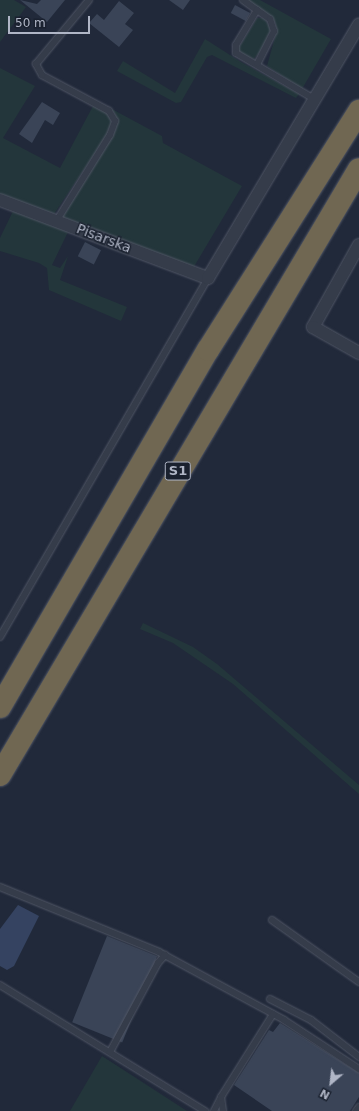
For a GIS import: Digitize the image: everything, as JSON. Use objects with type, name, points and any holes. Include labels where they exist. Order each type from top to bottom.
[{"type":"highway","name":"S1","points":[[0,706],[208,350],[359,111]]},
{"type":"highway","name":"S1","points":[[0,775],[359,169]]},
{"type":"street","points":[[208,278],[359,25]]},
{"type":"street","name":"Pisarska","points":[[0,200],[57,220],[208,278]]},
{"type":"street","points":[[359,245],[313,327],[359,353]]},
{"type":"lane","points":[[57,220],[110,135],[115,121],[109,111],[42,75],[36,64],[89,0]]},
{"type":"lane","points":[[243,0],[270,19],[274,31],[258,64]]},
{"type":"lane","points":[[257,10],[235,49],[240,57],[258,64],[314,100]]},
{"type":"lane","points":[[0,637],[208,278]]},
{"type":"lane","points":[[0,887],[165,955],[273,1014],[359,1069]]},
{"type":"lane","points":[[272,920],[359,982]]},
{"type":"lane","points":[[110,1052],[158,963],[165,955]]},
{"type":"lane","points":[[0,985],[205,1111]]},
{"type":"lane","points":[[270,999],[311,1020],[359,1058]]},
{"type":"lane","points":[[214,1111],[221,1097],[273,1014]]},
{"type":"lane","points":[[221,1097],[223,1111]]},
{"type":"lane","points":[[356,1111],[359,1107]]},
{"type":"green space","points":[[0,0],[14,0],[26,7],[0,42]]},
{"type":"green space","points":[[247,0],[260,0],[331,39],[302,89],[267,66],[277,30],[275,22]]},
{"type":"green space","points":[[257,18],[264,18],[271,29],[263,48],[254,59],[244,56],[238,49]]},
{"type":"green space","points":[[205,39],[241,62],[299,94],[296,98],[212,55],[207,57],[181,102],[176,103],[117,71],[123,61],[175,93]]},
{"type":"green space","points":[[0,68],[35,86],[3,138],[60,168],[93,106],[110,114],[113,123],[108,134],[54,214],[0,196]]},
{"type":"green space","points":[[110,108],[162,136],[163,143],[242,186],[192,270],[62,218],[116,128],[115,114]]},
{"type":"green space","points":[[15,207],[69,230],[52,265],[60,268],[68,256],[60,280],[127,307],[121,321],[49,290],[47,268],[39,263],[0,251],[0,238]]},
{"type":"green space","points":[[143,623],[193,647],[217,664],[359,785],[359,794],[233,684],[173,643],[140,629]]},
{"type":"green space","points":[[102,1056],[187,1111],[70,1111]]},
{"type":"water","points":[[18,905],[39,916],[14,966],[7,970],[0,966],[0,929]]},
{"type":"building","points":[[20,0],[37,4],[41,0],[65,0],[47,22]]},
{"type":"building","points":[[169,0],[190,0],[183,10]]},
{"type":"building","points":[[119,1],[134,13],[125,24],[133,30],[119,47],[89,23],[97,14],[104,20]]},
{"type":"building","points":[[235,5],[250,13],[246,21],[231,13]]},
{"type":"building","points":[[42,102],[60,113],[53,125],[45,120],[32,143],[19,134]]},
{"type":"building","points":[[85,242],[101,250],[94,264],[78,256]]},
{"type":"building","points":[[107,936],[157,956],[122,1042],[72,1022]]},
{"type":"building","points":[[280,1023],[359,1073],[359,1097],[350,1111],[272,1111],[234,1085],[269,1030],[273,1032]]}]
